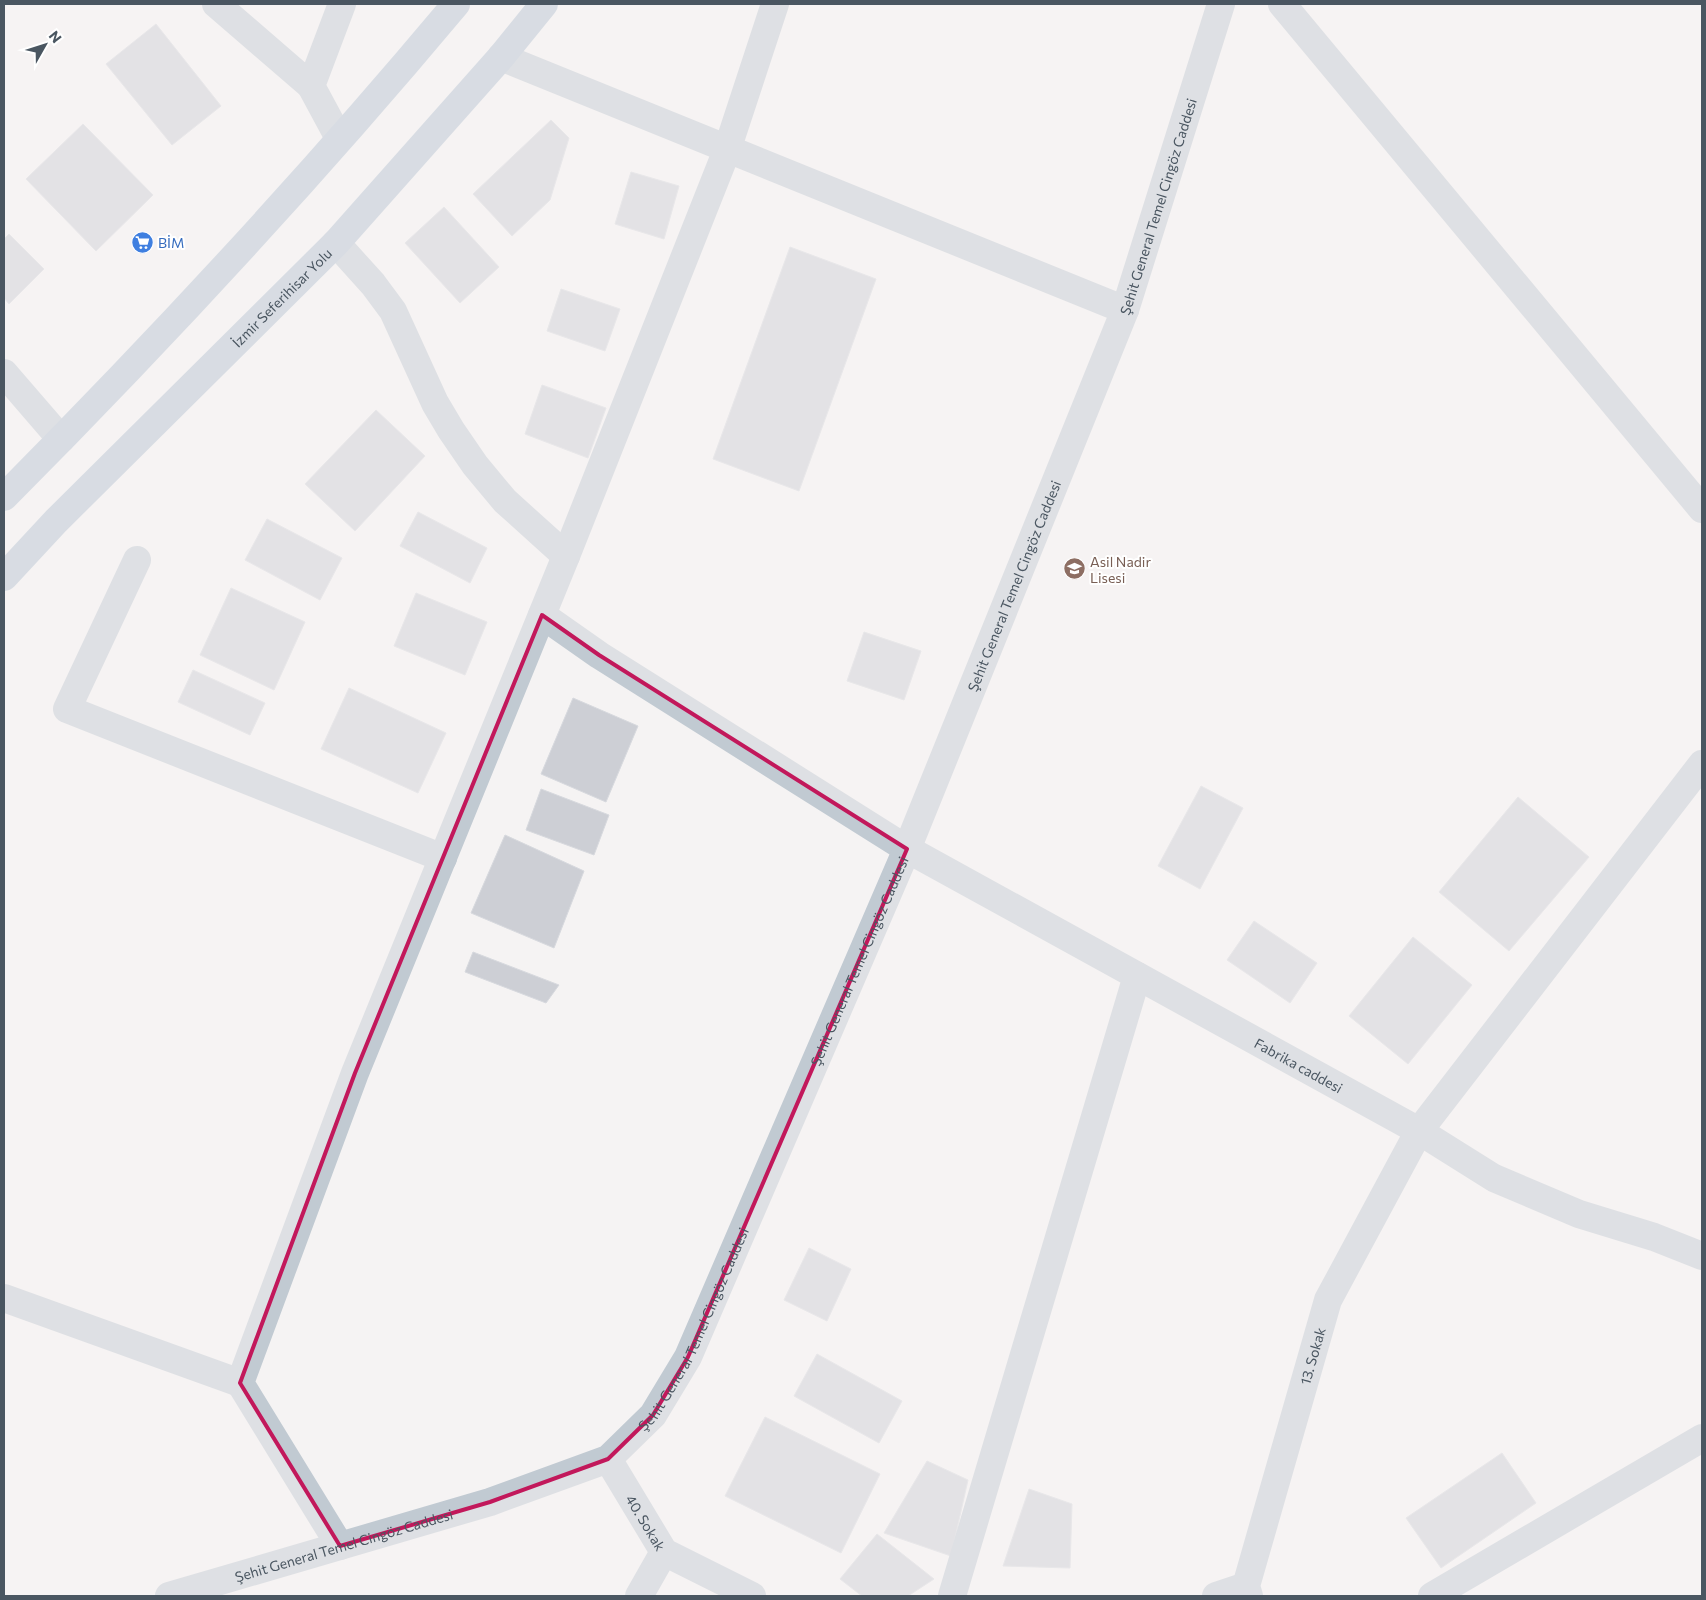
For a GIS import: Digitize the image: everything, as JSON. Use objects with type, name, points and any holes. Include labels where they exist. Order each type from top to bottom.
[{"type":"main road","points":[[4,497],[178,318],[407,62],[456,4]]},
{"type":"main road","name":"İzmir Seferihisar Yolu","points":[[4,577],[56,520],[336,242],[501,57],[544,4]]},
{"type":"street","points":[[216,4],[311,86],[339,138]]},
{"type":"street","points":[[311,86],[342,4]]},
{"type":"street","points":[[240,1383],[355,1073],[566,556],[727,150],[775,4]]},
{"type":"street","name":"Şehit General Temel Cingöz Caddesi","points":[[169,1596],[490,1502],[608,1459],[654,1414],[688,1357],[907,849],[1124,310],[1221,4]]},
{"type":"street","points":[[1282,4],[1702,509]]},
{"type":"street","points":[[501,57],[1124,310]]},
{"type":"street","points":[[336,242],[373,284],[393,311],[435,403],[475,465],[505,501],[566,556]]},
{"type":"street","points":[[4,373],[61,439]]},
{"type":"street","points":[[137,560],[67,709],[443,858]]},
{"type":"street","name":"Fabrika caddesi","points":[[542,614],[599,655],[907,849],[1419,1131],[1494,1178],[1579,1214],[1654,1237],[1702,1256]]},
{"type":"street","name":"13. Sokak","points":[[1248,1591],[1328,1300],[1419,1131],[1702,764]]},
{"type":"street","points":[[952,1596],[1138,976]]},
{"type":"street","points":[[4,1298],[240,1383],[340,1546]]},
{"type":"street","points":[[1432,1596],[1702,1438]]},
{"type":"street","name":"40. Sokak","points":[[608,1459],[664,1552],[752,1596]]},
{"type":"street","points":[[639,1596],[664,1552]]},
{"type":"street","points":[[1216,1596],[1248,1591]]},
{"type":"highlighted area","points":[[542,615],[599,655],[907,849],[688,1357],[653,1415],[608,1459],[490,1502],[340,1546],[240,1383],[355,1073]]},
{"type":"building","points":[[156,24],[221,106],[172,145],[106,64]]},
{"type":"building","points":[[551,120],[569,138],[550,200],[512,236],[473,194]]},
{"type":"building","points":[[83,124],[153,195],[96,251],[26,179]]},
{"type":"building","points":[[631,172],[679,186],[664,239],[615,224]]},
{"type":"building","points":[[444,207],[499,267],[460,303],[405,243]]},
{"type":"building","points":[[9,234],[44,269],[9,304],[4,298],[4,239]]},
{"type":"building","points":[[790,247],[876,279],[799,491],[713,459]]},
{"type":"building","points":[[561,289],[620,309],[605,351],[547,331]]},
{"type":"building","points":[[542,385],[606,408],[588,458],[525,434]]},
{"type":"building","points":[[376,410],[425,456],[355,531],[305,484]]},
{"type":"building","points":[[418,512],[487,548],[470,583],[400,546]]},
{"type":"building","points":[[267,519],[342,558],[320,600],[245,560]]},
{"type":"building","points":[[231,588],[305,622],[274,690],[200,655]]},
{"type":"building","points":[[416,593],[487,622],[465,675],[394,646]]},
{"type":"building","points":[[864,632],[921,651],[904,700],[847,681]]},
{"type":"building","points":[[193,670],[265,703],[250,735],[178,702]]},
{"type":"building","points":[[349,688],[446,733],[418,793],[321,749]]},
{"type":"building","points":[[573,698],[638,726],[606,802],[541,774]]},
{"type":"building","points":[[1201,786],[1243,808],[1200,889],[1158,866]]},
{"type":"building","points":[[541,789],[609,815],[594,855],[526,830]]},
{"type":"building","points":[[1518,797],[1589,857],[1509,951],[1439,892]]},
{"type":"building","points":[[505,835],[584,871],[554,948],[471,913]]},
{"type":"building","points":[[1254,921],[1317,963],[1290,1003],[1227,960]]},
{"type":"building","points":[[1413,937],[1472,985],[1408,1064],[1349,1016]]},
{"type":"building","points":[[473,952],[559,985],[546,1003],[465,972]]},
{"type":"building","points":[[809,1248],[851,1269],[827,1321],[784,1300]]},
{"type":"building","points":[[817,1354],[902,1401],[879,1443],[794,1396]]},
{"type":"building","points":[[765,1417],[880,1474],[841,1553],[725,1496]]},
{"type":"building","points":[[1502,1453],[1536,1503],[1441,1568],[1406,1518]]},
{"type":"building","points":[[927,1461],[968,1480],[951,1556],[884,1533]]},
{"type":"building","points":[[1029,1489],[1072,1504],[1070,1568],[1003,1566]]},
{"type":"building","points":[[877,1534],[934,1579],[908,1596],[862,1596],[840,1579]]},
{"type":"place","name":"BİM","points":[[142,242]]},
{"type":"place","name":"Asil Nadir Lisesi","points":[[1074,569]]}]
